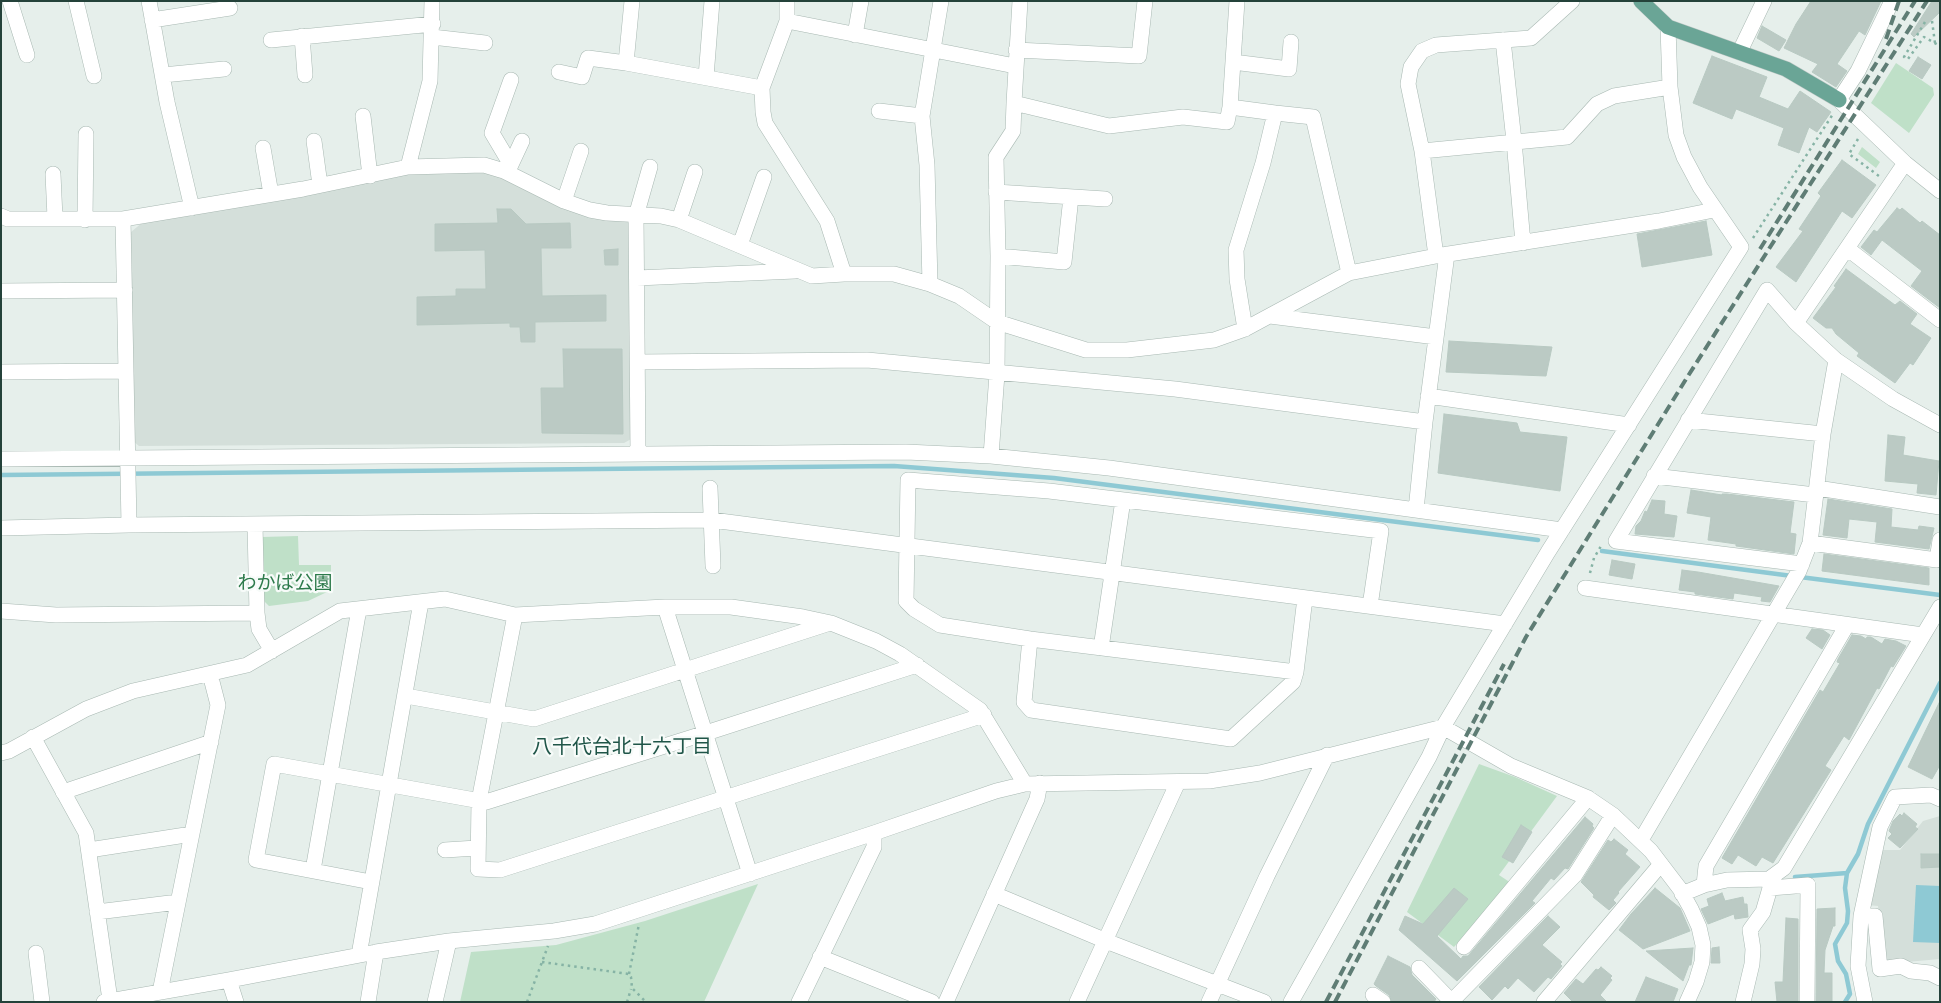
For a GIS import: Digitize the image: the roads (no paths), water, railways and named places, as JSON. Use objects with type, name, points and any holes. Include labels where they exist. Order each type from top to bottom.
[{"type":"main road","points":[[1641,1],[1668,27],[1740,51],[1794,73],[1838,104]]},
{"type":"street","points":[[10,1],[27,55]]},
{"type":"street","points":[[76,1],[94,76]]},
{"type":"street","points":[[149,1],[192,208]]},
{"type":"street","points":[[408,167],[430,81],[433,30],[432,1]]},
{"type":"street","points":[[626,63],[632,1]]},
{"type":"street","points":[[706,77],[712,1]]},
{"type":"street","points":[[787,1],[787,21],[762,88],[765,123],[827,221],[844,274]]},
{"type":"street","points":[[855,35],[861,1]]},
{"type":"street","points":[[930,284],[927,165],[922,116],[941,1]]},
{"type":"street","points":[[991,456],[997,374],[998,256],[996,157],[1013,131],[1020,1]]},
{"type":"street","points":[[1016,50],[1139,56],[1145,1]]},
{"type":"street","points":[[1014,103],[1109,126],[1184,117],[1227,122],[1230,107],[1237,1]]},
{"type":"street","points":[[1416,510],[1436,336],[1441,255],[1408,84],[1411,67],[1422,51],[1436,45],[1531,38],[1572,1]]},
{"type":"street","points":[[1740,51],[1764,1]]},
{"type":"street","points":[[1892,1],[1858,71],[1838,104],[1940,191]]},
{"type":"street","points":[[152,20],[230,8]]},
{"type":"street","points":[[787,21],[1015,66]]},
{"type":"street","points":[[1291,1002],[1429,757],[1443,727],[1562,530],[1741,247],[1714,210],[1684,157],[1676,135],[1670,87],[1668,27]]},
{"type":"street","points":[[271,40],[302,36],[433,30],[485,44]]},
{"type":"street","points":[[302,36],[305,75]]},
{"type":"street","points":[[1503,40],[1523,243]]},
{"type":"street","points":[[1233,62],[1289,69],[1290,42]]},
{"type":"street","points":[[559,72],[582,77],[588,58],[626,63],[762,88]]},
{"type":"street","points":[[163,75],[224,69]]},
{"type":"street","points":[[509,168],[492,133],[511,80]]},
{"type":"street","points":[[1422,151],[1567,136],[1597,104],[1614,96],[1670,87]]},
{"type":"street","points":[[1230,107],[1313,118],[1349,273]]},
{"type":"street","points":[[879,111],[922,116]]},
{"type":"street","points":[[1245,329],[1236,250],[1263,163],[1275,113]]},
{"type":"street","points":[[363,116],[370,176]]},
{"type":"street","points":[[85,220],[86,134]]},
{"type":"street","points":[[314,141],[320,185]]},
{"type":"street","points":[[509,168],[522,141]]},
{"type":"street","points":[[263,148],[271,194]]},
{"type":"street","points":[[564,201],[580,151]]},
{"type":"street","points":[[1796,323],[1905,163]]},
{"type":"street","points":[[1,216],[8,219],[123,219],[370,176],[408,167],[484,165],[509,168],[564,201],[590,210],[636,216],[661,216],[679,220],[812,276],[894,274],[930,284],[959,296],[997,322],[1086,350],[1126,350],[1214,340],[1245,329],[1349,273],[1441,255],[1714,210]]},
{"type":"street","points":[[638,453],[636,216],[650,167]]},
{"type":"street","points":[[679,220],[695,172]]},
{"type":"street","points":[[53,174],[55,218]]},
{"type":"street","points":[[740,245],[764,177]]},
{"type":"street","points":[[996,192],[1105,199]]},
{"type":"street","points":[[998,256],[1064,262],[1071,197]]},
{"type":"street","points":[[123,219],[128,525]]},
{"type":"street","points":[[1848,249],[1940,320]]},
{"type":"street","points":[[637,278],[799,270]]},
{"type":"street","points":[[1,291],[125,290]]},
{"type":"street","points":[[1800,567],[1616,541],[1767,290],[1796,323],[1836,360],[1893,399],[1940,425]]},
{"type":"street","points":[[1270,316],[1436,336]]},
{"type":"street","points":[[638,362],[867,360],[997,374],[1175,389],[1425,422]]},
{"type":"street","points":[[1641,840],[1790,585],[1810,544],[1823,434],[1836,360]]},
{"type":"street","points":[[1,372],[126,371]]},
{"type":"street","points":[[1428,396],[1629,425]]},
{"type":"street","points":[[1688,420],[1823,434]]},
{"type":"street","points":[[1,459],[128,460],[638,453],[906,452],[991,456],[1108,468],[1562,530]]},
{"type":"street","points":[[1654,476],[1816,492],[1940,507]]},
{"type":"street","points":[[1296,672],[1030,639],[940,625],[906,601],[908,480],[1049,491],[1381,531],[1370,606]]},
{"type":"street","points":[[710,488],[713,566]]},
{"type":"street","points":[[1102,648],[1123,500]]},
{"type":"street","points":[[1,528],[128,525],[712,520],[1505,624]]},
{"type":"street","points":[[255,525],[259,629],[272,651]]},
{"type":"street","points":[[1810,544],[1937,560],[1939,545]]},
{"type":"street","points":[[1585,588],[1923,635]]},
{"type":"street","points":[[1030,639],[1024,702],[1031,710],[1230,739],[1293,682],[1306,598]]},
{"type":"street","points":[[1,753],[9,752],[86,709],[133,691],[247,665],[340,611],[444,599],[515,615],[665,607],[748,609],[831,623],[876,641],[917,665],[980,710],[1032,784],[1037,799],[946,1002]]},
{"type":"street","points":[[359,955],[421,602]]},
{"type":"street","points":[[665,607],[750,874]]},
{"type":"street","points":[[1743,1002],[1752,964],[1753,949],[1750,930],[1763,912],[1770,883],[1784,868],[1940,607]]},
{"type":"street","points":[[313,870],[359,609]]},
{"type":"street","points":[[1,611],[56,615],[257,613]]},
{"type":"street","points":[[515,615],[479,801],[478,869],[500,870],[984,715]]},
{"type":"street","points":[[406,696],[534,719],[831,623]]},
{"type":"street","points":[[1704,885],[1706,866],[1847,624]]},
{"type":"street","points":[[371,882],[256,860],[274,764],[486,802],[917,665]]},
{"type":"street","points":[[155,996],[178,902],[218,705],[210,674]]},
{"type":"street","points":[[33,737],[86,833],[107,1001],[155,996],[376,952],[449,941],[554,931],[595,924],[996,791],[1032,784],[1208,781],[1260,772],[1443,727],[1511,766],[1588,798],[1613,815],[1641,840],[1661,864],[1692,908],[1700,927],[1703,945],[1702,962],[1687,1002]]},
{"type":"street","points":[[63,792],[211,742]]},
{"type":"street","points":[[1209,1002],[1267,876],[1327,755]]},
{"type":"street","points":[[1077,1002],[1178,782]]},
{"type":"street","points":[[1865,1002],[1858,966],[1861,916],[1880,827],[1895,797],[1931,795],[1940,799]]},
{"type":"street","points":[[1464,947],[1588,798]]},
{"type":"street","points":[[1419,968],[1451,1002],[1575,874],[1613,815]]},
{"type":"street","points":[[799,1002],[874,847],[874,833]]},
{"type":"street","points":[[89,850],[192,834]]},
{"type":"street","points":[[445,850],[477,848]]},
{"type":"street","points":[[1544,1002],[1661,864]]},
{"type":"street","points":[[1682,894],[1704,885],[1748,878],[1770,883],[1808,885],[1807,1002]]},
{"type":"street","points":[[994,894],[1106,941],[1264,1002]]},
{"type":"street","points":[[97,912],[178,902]]},
{"type":"street","points":[[1861,916],[1875,916],[1880,969],[1901,966],[1911,971],[1930,973],[1940,978]]},
{"type":"street","points":[[435,1002],[449,941]]},
{"type":"street","points":[[368,1002],[376,952]]},
{"type":"street","points":[[36,953],[42,1002]]},
{"type":"street","points":[[820,957],[932,1002]]},
{"type":"street","points":[[229,980],[236,1002]]},
{"type":"water","points":[[1916,885],[1940,886],[1940,943],[1913,942]]},
{"type":"waterway","points":[[1,475],[894,466],[1054,478],[1538,540]]},
{"type":"waterway","points":[[1602,551],[1792,576]]},
{"type":"waterway","points":[[1800,577],[1940,595]]},
{"type":"waterway","points":[[1845,1002],[1850,994],[1846,974],[1838,961],[1835,944],[1847,923],[1848,911],[1845,888],[1847,873],[1858,854],[1868,824],[1940,683]]},
{"type":"waterway","points":[[1795,877],[1847,873]]},
{"type":"railway","points":[[1886,39],[1899,1]]},
{"type":"railway","points":[[1760,249],[1915,1]]},
{"type":"railway","points":[[1335,1002],[1526,637],[1688,376],[1927,1]]},
{"type":"railway","points":[[1326,1002],[1504,664]]},
{"type":"district","name":"八千代台北十六丁目","points":[[622,746]]},
{"type":"park label","name":"わかば公園","points":[[285,583]]}]
